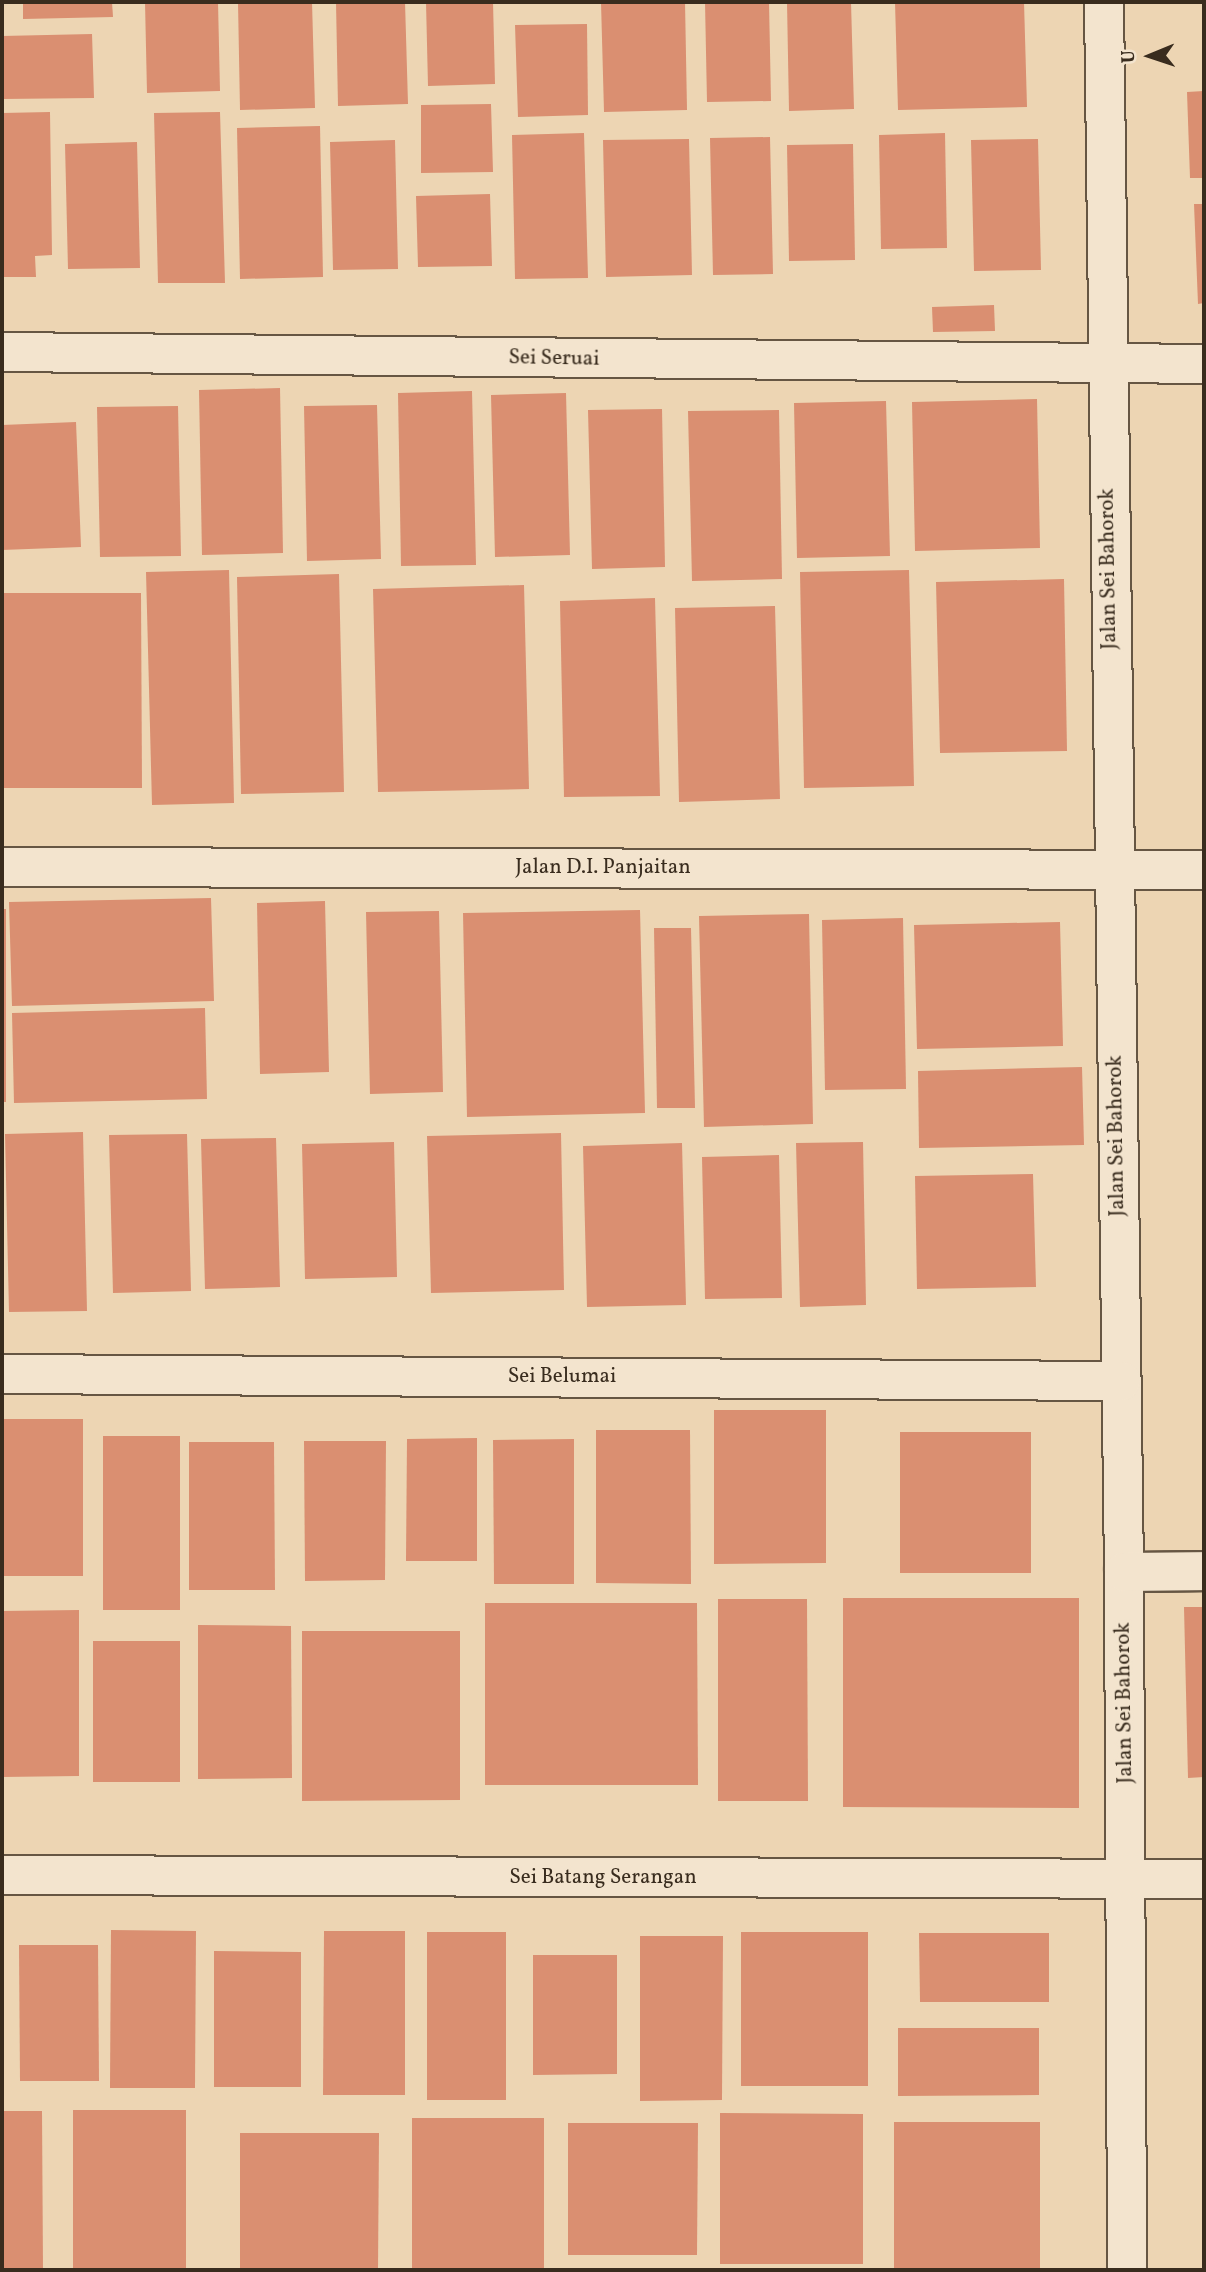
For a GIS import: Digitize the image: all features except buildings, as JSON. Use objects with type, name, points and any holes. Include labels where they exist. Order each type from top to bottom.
[{"type":"street","name":"Jalan Sei Bahorok","points":[[1104,2],[1124,1572],[1127,2270]]},
{"type":"street","name":"Sei Seruai","points":[[2,352],[1204,364]]},
{"type":"street","name":"Jalan D.I. Panjaitan","points":[[2,867],[1204,870]]},
{"type":"street","name":"Sei Belumai","points":[[2,1374],[1121,1381]]},
{"type":"street","points":[[1124,1572],[1204,1571]]},
{"type":"street","name":"Sei Batang Serangan","points":[[2,1875],[1204,1879]]}]
